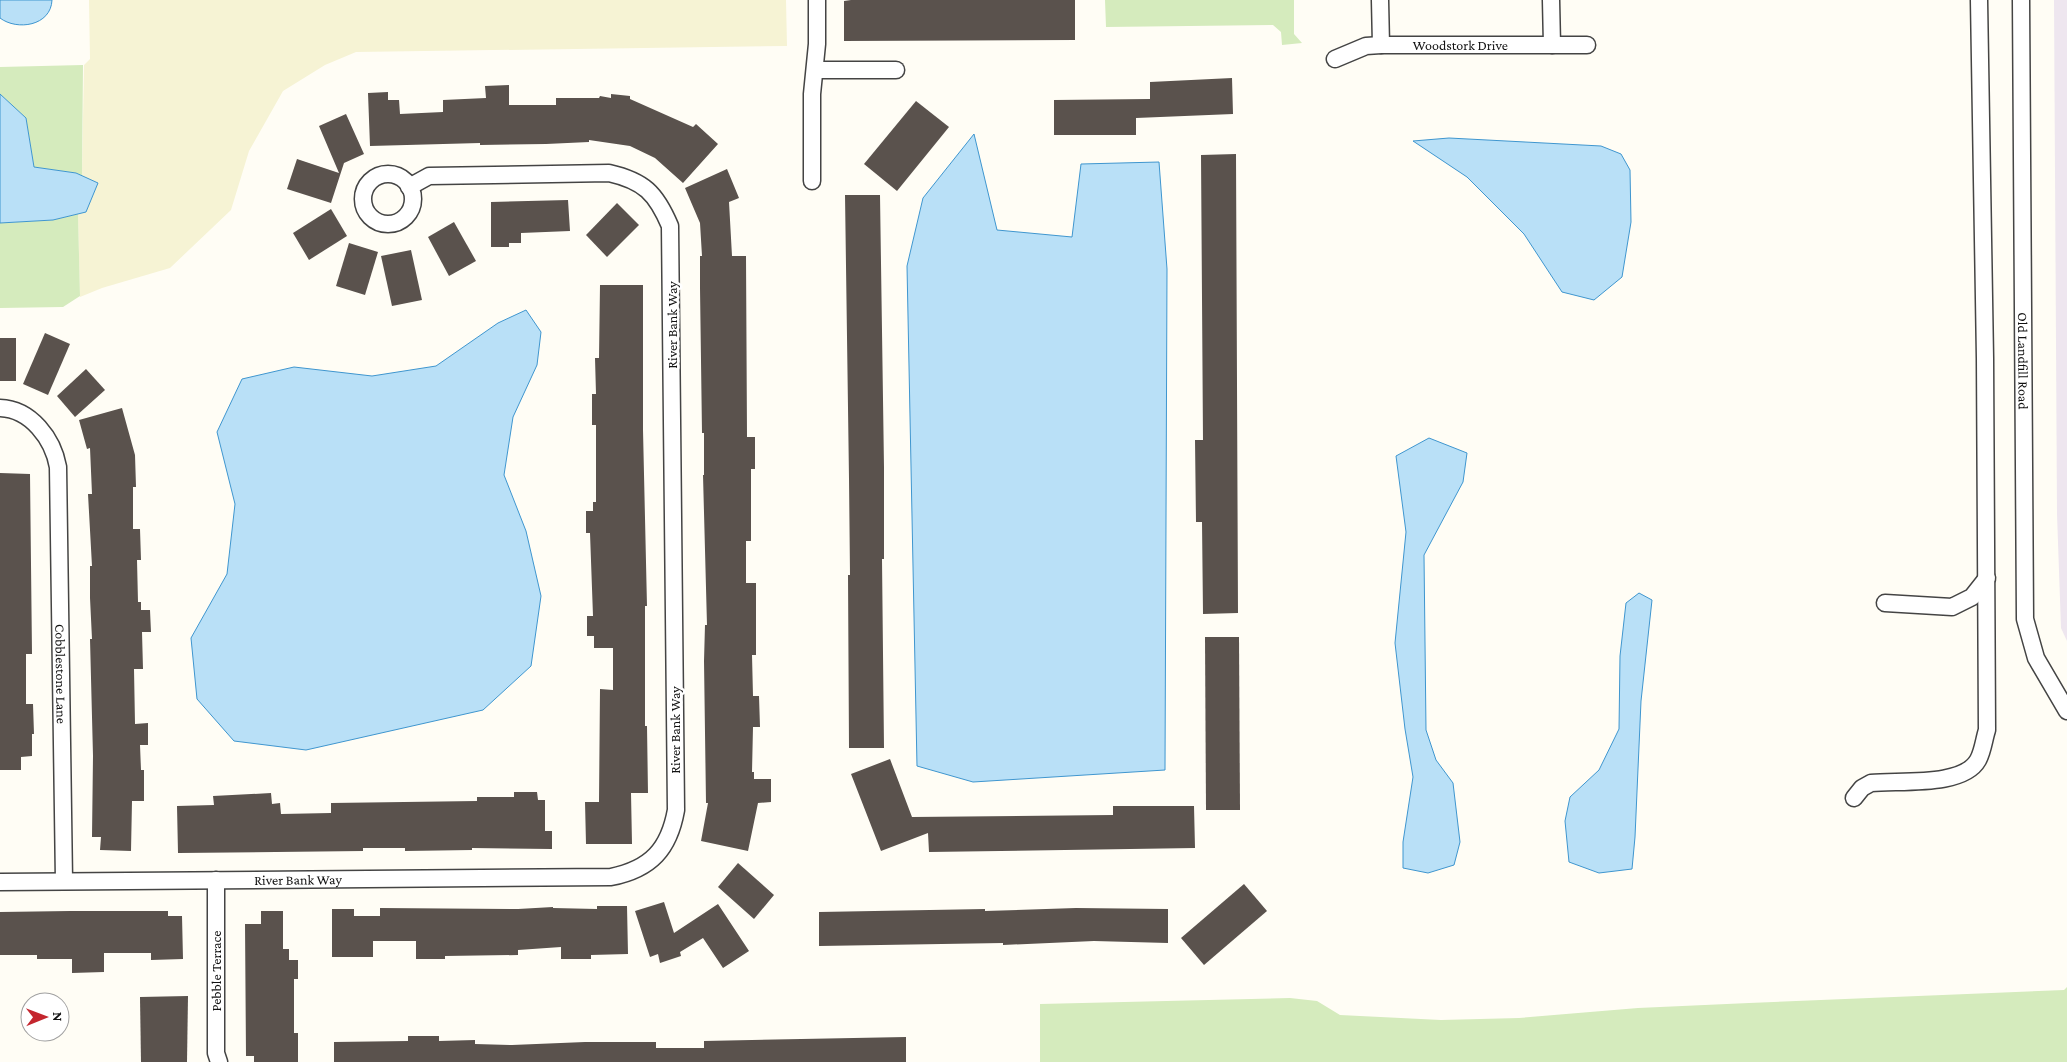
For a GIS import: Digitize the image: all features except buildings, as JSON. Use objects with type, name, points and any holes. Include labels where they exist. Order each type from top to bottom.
[{"type":"street","points":[[812,181],[812,94],[817,44],[817,0]]},
{"type":"street","points":[[1380,0],[1381,45]]},
{"type":"street","points":[[1552,0],[1552,45]]},
{"type":"street","points":[[1854,798],[1862,788],[1871,783],[1946,779],[1967,773],[1978,760],[1987,730],[1985,348],[1979,0]]},
{"type":"street","name":"Old Landfill Road","points":[[2021,0],[2026,619],[2036,658],[2067,712]]},
{"type":"street","name":"Woodstork Drive","points":[[1335,58],[1366,46],[1381,45],[1586,45]]},
{"type":"street","points":[[815,70],[896,70]]},
{"type":"street","name":"River Bank Way","points":[[0,882],[611,877],[627,874],[641,867],[656,856],[666,843],[673,828],[676,810],[670,226],[654,195],[642,184],[627,177],[609,173],[429,176],[409,187]]},
{"type":"street","name":"Cobblestone Lane","points":[[0,408],[19,412],[46,434],[56,454],[58,467],[64,881]]},
{"type":"street","points":[[1885,603],[1952,607],[1972,597],[1987,578]]},
{"type":"street","name":"Pebble Terrace","points":[[216,880],[216,1053],[218,1062]]},
{"type":"shaded area","points":[[89,0],[786,0],[787,46],[356,52],[325,65],[283,91],[249,151],[231,210],[170,268],[102,288],[80,297],[78,214],[86,212],[98,183],[82,176],[84,65],[90,59]]},
{"type":"shaded area","points":[[2054,0],[2067,0],[2067,641],[2061,628],[2057,514]]},
{"type":"green space","points":[[1105,0],[1294,0],[1294,34],[1302,43],[1282,45],[1281,32],[1273,25],[1106,27]]},
{"type":"green space","points":[[83,65],[82,176],[76,173],[34,167],[26,118],[0,94],[0,67]]},
{"type":"green space","points":[[78,214],[80,296],[63,307],[0,308],[0,223],[53,220]]},
{"type":"green space","points":[[2067,987],[2067,1062],[1040,1062],[1040,1004],[1290,998],[1317,1001],[1340,1015],[1441,1020],[1519,1018],[1638,1008],[2064,990]]},
{"type":"water","points":[[0,0],[52,0],[46,16],[40,21],[24,25],[7,22],[0,18]]},
{"type":"water","points":[[0,94],[26,118],[34,167],[76,173],[98,183],[86,212],[53,220],[0,223]]},
{"type":"water","points":[[974,134],[997,230],[1072,237],[1081,164],[1159,162],[1167,269],[1165,770],[973,782],[917,766],[907,266],[923,198]]},
{"type":"water","points":[[1449,138],[1601,146],[1621,154],[1630,170],[1631,222],[1622,277],[1594,300],[1562,292],[1524,234],[1467,177],[1413,141]]},
{"type":"water","points":[[526,310],[541,332],[537,365],[513,417],[504,475],[526,531],[541,596],[531,666],[483,710],[306,750],[234,741],[197,699],[191,638],[227,574],[235,504],[217,432],[242,379],[294,367],[372,376],[436,366],[498,323]]},
{"type":"water","points":[[1429,438],[1467,453],[1463,482],[1424,555],[1426,730],[1436,760],[1453,783],[1460,842],[1454,865],[1428,873],[1403,868],[1403,842],[1413,777],[1405,729],[1395,643],[1406,532],[1396,456]]},
{"type":"water","points":[[1639,593],[1652,600],[1641,701],[1632,869],[1599,873],[1569,862],[1565,821],[1570,797],[1599,770],[1619,729],[1620,656],[1626,603]]}]
